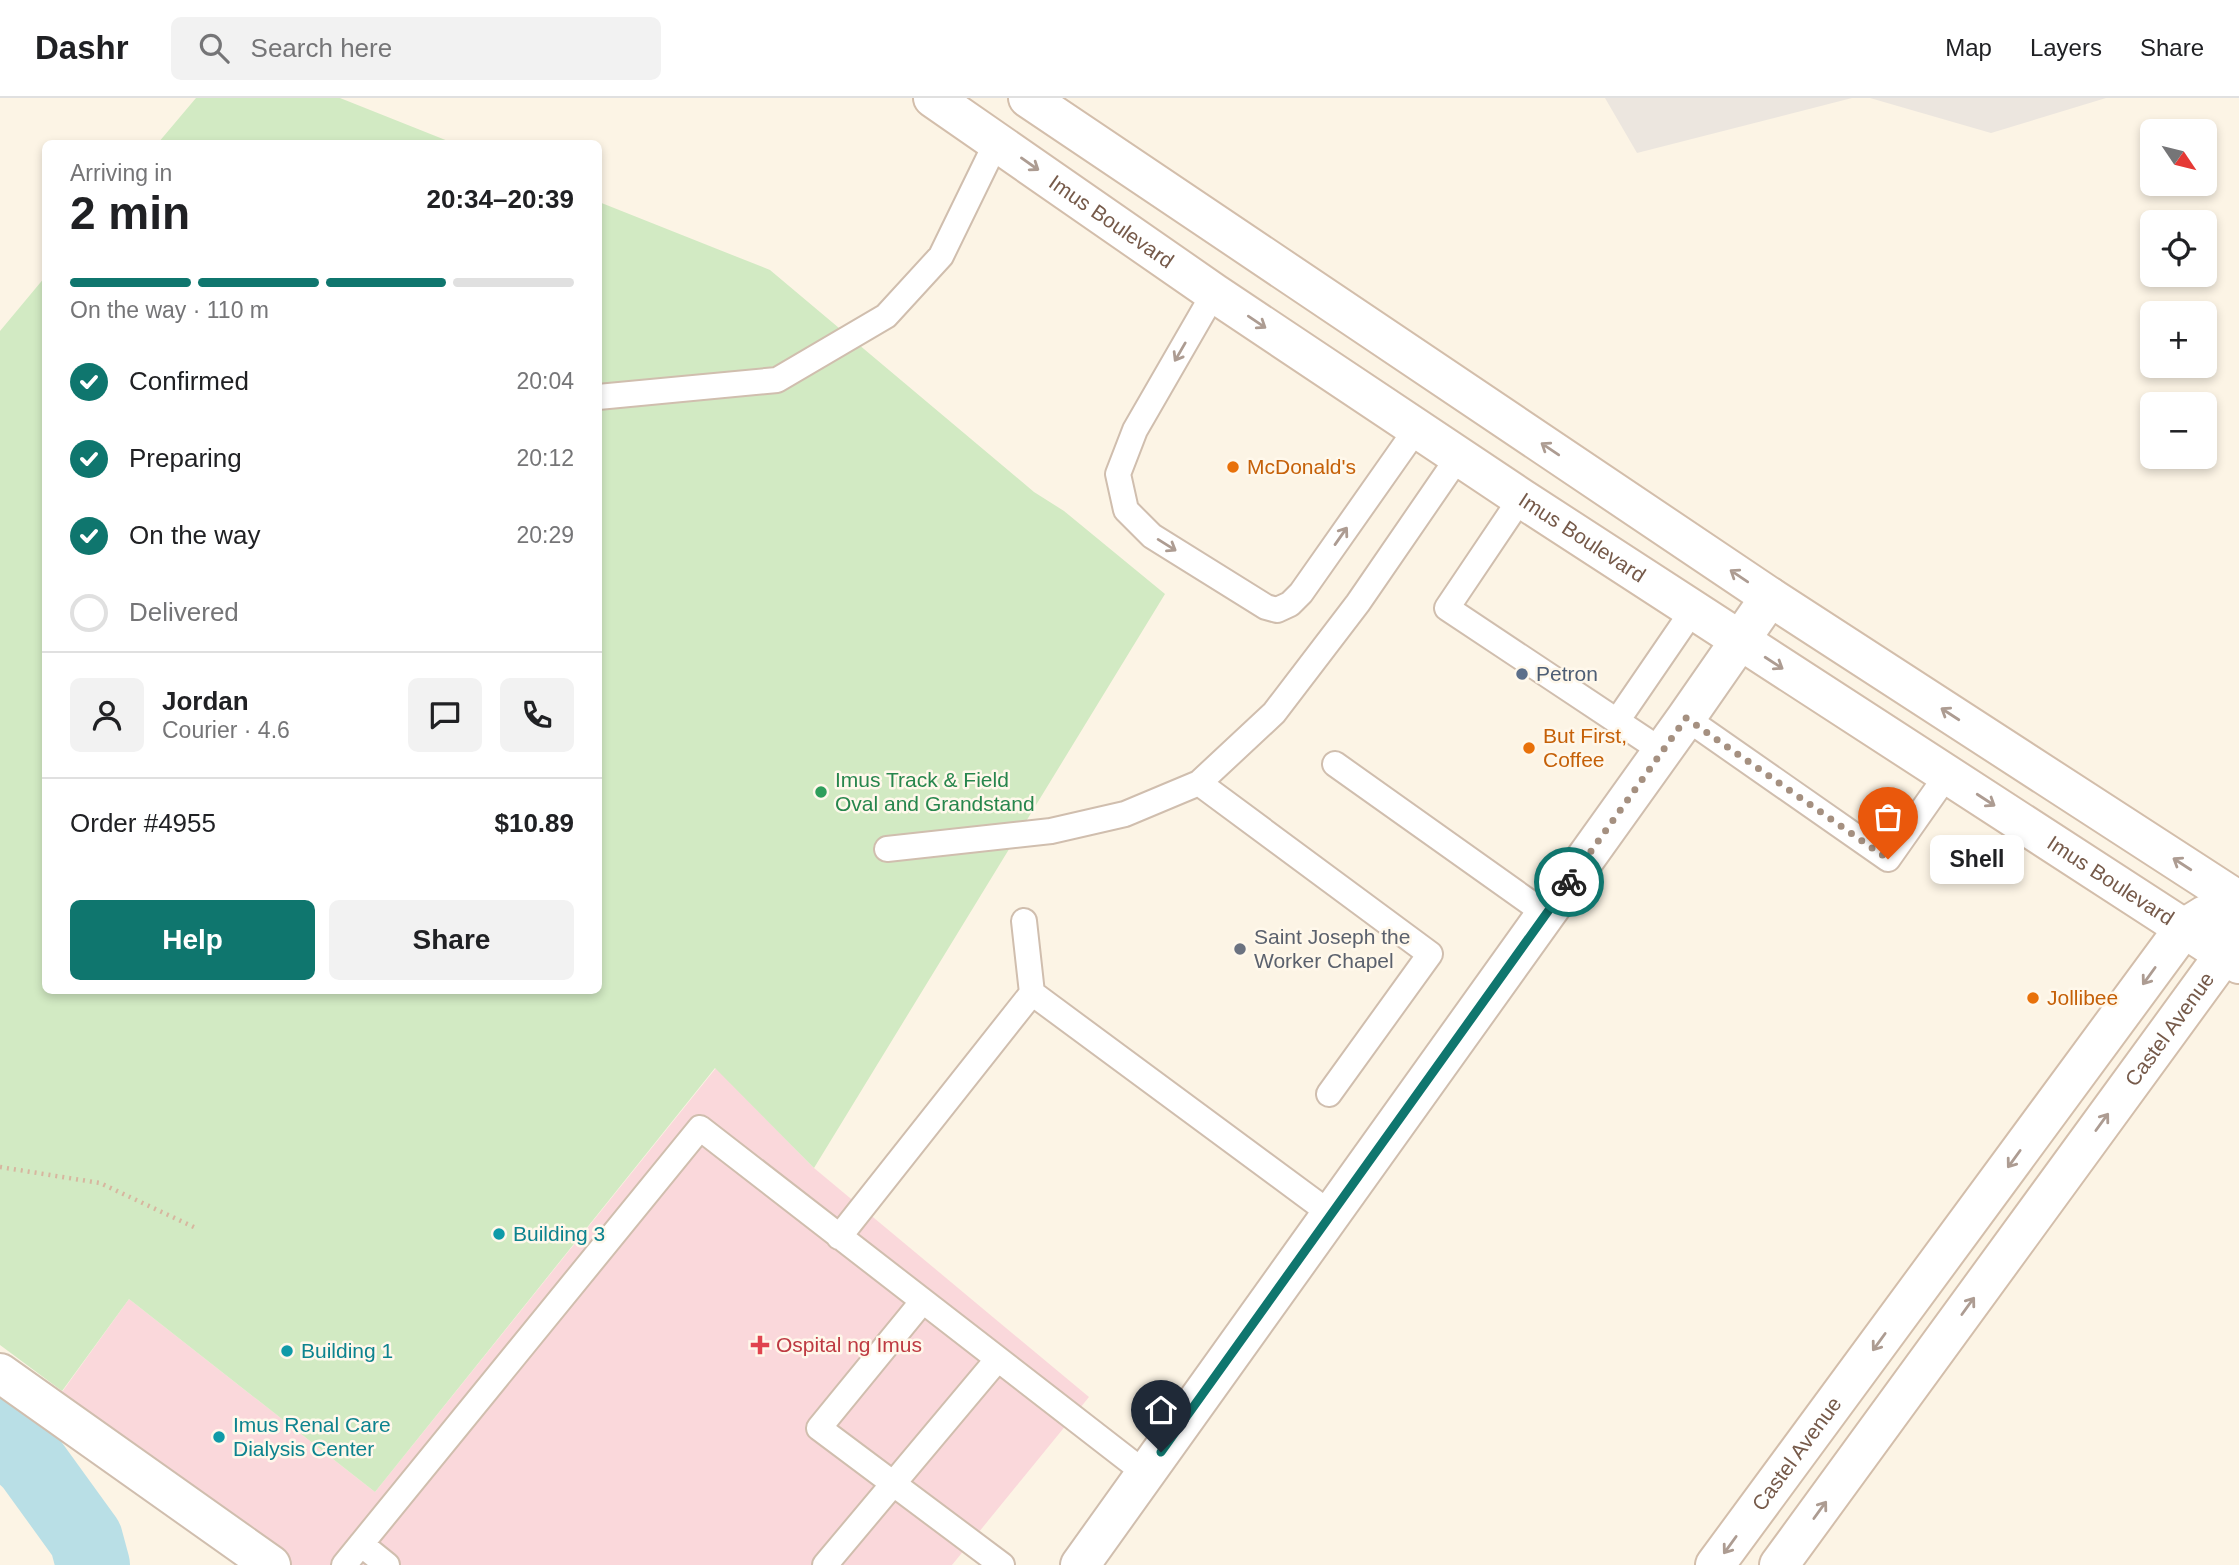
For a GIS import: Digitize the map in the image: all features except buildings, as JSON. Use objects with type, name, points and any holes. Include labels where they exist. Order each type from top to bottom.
[{"type":"street","name":"Imus Boulevard","points":[[933,98],[1214,293],[1521,498],[2232,959]]},
{"type":"street","points":[[1028,98],[1770,597],[2237,897]]},
{"type":"street","points":[[1080,1565],[1770,597]]},
{"type":"street","name":"Castel Avenue","points":[[1715,1565],[2184,928],[2237,897]]},
{"type":"street","name":"Castel Avenue","points":[[1779,1565],[2232,959],[2237,897]]},
{"type":"street","points":[[0,1373],[271,1565]]},
{"type":"lane","points":[[602,397],[777,380],[886,316],[941,256],[997,141]]},
{"type":"lane","points":[[1214,293],[1135,430],[1118,474],[1126,510],[1152,536],[1266,607],[1277,610],[1290,604],[1301,593],[1417,428]]},
{"type":"lane","points":[[887,849],[1051,831],[1125,814],[1199,783],[1274,713],[1358,603],[1459,456]]},
{"type":"lane","points":[[1521,498],[1447,608],[1662,751]]},
{"type":"lane","points":[[1617,721],[1693,610]]},
{"type":"lane","points":[[1686,718],[1888,859],[1947,775]]},
{"type":"lane","points":[[1335,764],[1546,914]]},
{"type":"lane","points":[[1199,783],[1430,954],[1329,1094]]},
{"type":"lane","points":[[839,1237],[1032,993],[1024,921]]},
{"type":"lane","points":[[1032,993],[1331,1214]]},
{"type":"lane","points":[[344,1565],[700,1128],[1145,1474]]},
{"type":"lane","points":[[922,1302],[819,1428],[1002,1565]]},
{"type":"lane","points":[[825,1565],[997,1360]]},
{"type":"lane","points":[[361,1544],[387,1565]]},
{"type":"path","points":[[0,1167],[100,1183],[198,1229]]},
{"type":"shaded area","points":[[1605,98],[1852,98],[1637,153]]},
{"type":"shaded area","points":[[1870,98],[2106,98],[1991,133]]},
{"type":"shaded area","name":"Ospital ng Imus","points":[[716,1068],[814,1168],[1089,1397],[952,1565],[265,1565],[62,1392],[129,1299],[375,1492]]},
{"type":"green space","points":[[196,98],[340,98],[445,140],[161,140]]},
{"type":"green space","name":"Imus Track & Field Oval and Grandstand","points":[[602,203],[770,270],[1034,492],[1064,511],[1165,594],[814,1168],[715,1068],[375,1492],[129,1299],[62,1391],[0,1345],[0,331],[42,281],[42,994],[602,994]]},
{"type":"waterway","points":[[0,1435],[31,1463],[86,1539],[93,1565]]},
{"type":"way so far","points":[[1569,882],[1686,718],[1888,859]]},
{"type":"place","name":"McDonald's","points":[[1233,467]]},
{"type":"place","name":"Petron","points":[[1522,674]]},
{"type":"place","name":"But First, Coffee","points":[[1529,748]]},
{"type":"place","name":"Imus Track & Field Oval and Grandstand","points":[[821,792]]},
{"type":"place","name":"Shell","points":[[1888,859]]},
{"type":"place","name":"Saint Joseph the Worker Chapel","points":[[1240,949]]},
{"type":"place","name":"Jollibee","points":[[2033,998]]},
{"type":"place","name":"Building 3","points":[[499,1234]]},
{"type":"place","name":"Ospital ng Imus","points":[[760,1345]]},
{"type":"place","name":"Building 1","points":[[287,1351]]},
{"type":"place","name":"Imus Renal Care Dialysis Center","points":[[219,1437]]},
{"type":"route","points":[[1161,1452],[1569,882]]}]
